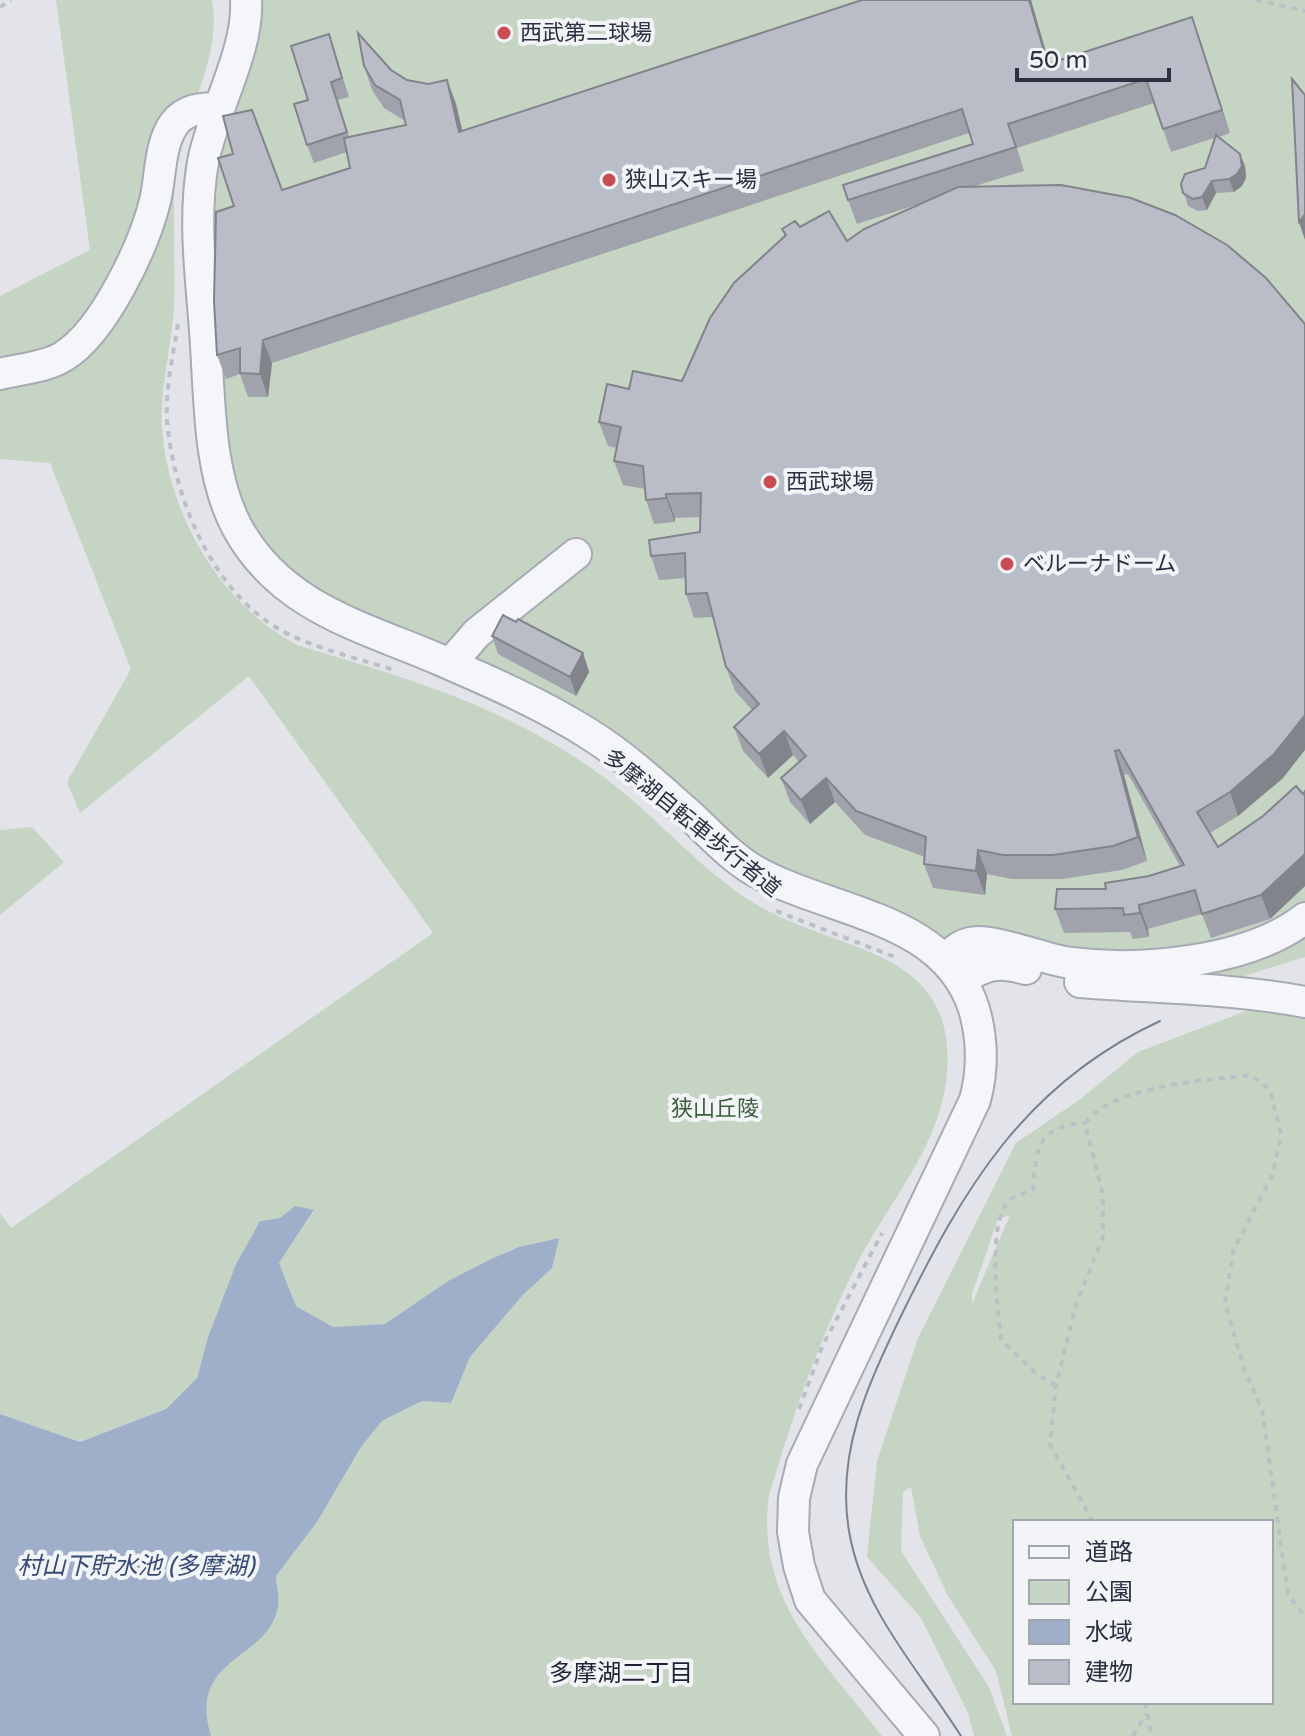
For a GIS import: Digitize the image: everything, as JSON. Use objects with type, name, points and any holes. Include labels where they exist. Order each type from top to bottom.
[{"type":"street","points":[[246,0],[244,37],[218,108],[203,163],[197,233],[215,443],[231,515],[258,559],[301,599],[338,619],[450,664],[557,715],[615,751],[750,868],[803,895],[903,929],[953,970],[978,1025],[981,1066],[975,1100],[802,1464],[792,1514],[795,1547],[810,1600],[924,1736]]},
{"type":"street","points":[[0,374],[62,358],[93,330],[135,256],[151,216],[166,142],[174,124],[192,110],[218,108]]},
{"type":"street","points":[[450,664],[477,633],[576,554]]},
{"type":"street","points":[[953,970],[962,946],[981,942],[1073,963],[1159,963],[1236,952],[1289,930],[1305,918]]},
{"type":"street","points":[[953,970],[999,962],[1069,981],[1203,992],[1238,991],[1305,1002]]},
{"type":"path","points":[[0,7],[11,0]]},
{"type":"path","points":[[1256,0],[1305,11]]},
{"type":"path","points":[[178,320],[167,418],[172,455],[186,508],[217,565],[251,607],[288,634],[395,670]]},
{"type":"path","name":"多摩湖自転車歩行者道","points":[[776,911],[901,959]]},
{"type":"path","points":[[1056,1386],[1034,1372],[1001,1340],[996,1291],[997,1222],[1009,1200],[1033,1190],[1035,1154],[1048,1133],[1064,1124],[1085,1123],[1093,1114],[1141,1092],[1251,1075],[1270,1090],[1281,1134],[1273,1174],[1233,1251],[1225,1303],[1245,1372],[1262,1409],[1288,1594],[1305,1617]]},
{"type":"path","points":[[1085,1123],[1103,1195],[1103,1237],[1076,1304],[1056,1386],[1050,1444],[1092,1520]]},
{"type":"path","points":[[793,1422],[822,1347],[885,1227]]},
{"type":"path","points":[[1145,1704],[1152,1736]]},
{"type":"path","points":[[1133,1736],[1147,1712]]},
{"type":"green space","name":"狭山丘陵","points":[[56,0],[212,0],[213,38],[177,167],[174,305],[162,426],[174,491],[202,553],[222,581],[244,606],[297,645],[453,696],[526,729],[561,749],[617,787],[733,889],[786,920],[885,959],[912,976],[932,999],[945,1030],[947,1072],[935,1125],[911,1174],[855,1268],[829,1324],[787,1437],[769,1496],[767,1533],[772,1567],[783,1597],[817,1654],[882,1736],[211,1736],[207,1709],[210,1689],[219,1674],[260,1639],[271,1625],[278,1607],[276,1576],[317,1522],[361,1447],[382,1421],[422,1401],[451,1403],[470,1357],[522,1296],[552,1268],[558,1238],[519,1247],[491,1259],[448,1281],[386,1324],[333,1327],[296,1306],[279,1263],[314,1211],[295,1206],[280,1218],[260,1221],[236,1264],[208,1337],[197,1378],[166,1409],[80,1442],[0,1414],[0,1213],[11,1228],[433,933],[249,676],[80,813],[67,782],[131,669],[50,463],[0,459],[0,296],[90,250]]},
{"type":"green space","name":"西武球場","points":[[257,0],[1305,0],[1305,957],[1238,978],[987,955],[797,883],[718,827],[646,764],[330,602],[275,564],[241,513],[228,451],[210,269],[215,163]]},
{"type":"green space","points":[[32,827],[64,862],[0,915],[0,830]]},
{"type":"green space","points":[[1305,995],[1305,1736],[1012,1736],[996,1671],[948,1596],[920,1536],[911,1487],[903,1492],[901,1551],[989,1687],[1007,1736],[974,1736],[968,1713],[921,1618],[867,1557],[877,1461],[918,1338],[1016,1143],[1079,1100],[1138,1052],[1270,1002]],"holes":[[[1010,1215],[972,1304],[972,1294],[998,1219]]]},
{"type":"water","name":"村山下貯水池 (多摩湖)","points":[[295,1206],[314,1210],[279,1263],[296,1306],[333,1327],[385,1324],[448,1281],[491,1259],[519,1247],[559,1238],[552,1268],[522,1296],[470,1357],[451,1403],[422,1401],[382,1421],[361,1447],[317,1522],[276,1576],[278,1607],[271,1625],[260,1639],[219,1674],[210,1689],[207,1709],[211,1736],[0,1736],[0,1414],[80,1442],[166,1409],[197,1378],[208,1337],[236,1264],[260,1221],[280,1218]]},
{"type":"building","name":"狭山スキー場","points":[[862,0],[1029,0],[1048,64],[1192,17],[1222,110],[1163,129],[1146,79],[1008,124],[1016,147],[848,200],[843,185],[973,144],[962,109],[263,340],[260,374],[240,373],[240,348],[217,355],[214,301],[216,212],[234,206],[218,158],[233,154],[223,116],[252,110],[282,190],[350,168],[344,138],[406,125],[400,100],[375,85],[364,66],[358,33],[391,70],[407,80],[428,84],[447,80],[459,132]]},
{"type":"building","points":[[329,34],[342,78],[331,82],[347,132],[307,145],[294,104],[308,100],[291,46]]},
{"type":"building","points":[[1292,79],[1305,95],[1305,214],[1299,222]]},
{"type":"building","points":[[1216,135],[1240,154],[1242,166],[1229,179],[1212,181],[1202,197],[1193,199],[1183,193],[1181,184],[1185,174],[1205,168]]},
{"type":"building","name":"ベルーナドーム","points":[[1061,185],[1131,198],[1175,215],[1227,245],[1266,278],[1305,324],[1305,715],[1274,754],[1230,792],[1197,812],[1218,847],[1263,816],[1296,786],[1303,794],[1305,791],[1305,854],[1261,895],[1202,914],[1195,890],[1139,905],[1140,913],[1124,915],[1123,908],[1055,909],[1057,889],[1106,889],[1105,883],[1149,876],[1184,865],[1119,750],[1115,751],[1138,837],[1113,846],[1053,855],[1003,855],[978,850],[976,871],[924,864],[926,837],[856,811],[826,778],[801,800],[781,778],[806,756],[784,731],[759,754],[734,727],[759,704],[726,667],[707,593],[686,594],[685,553],[651,556],[649,540],[700,532],[701,493],[666,494],[666,498],[646,500],[643,466],[614,461],[621,427],[599,422],[607,384],[629,389],[633,371],[682,381],[710,318],[734,283],[786,235],[782,229],[795,221],[800,227],[829,211],[847,241],[864,229],[958,187]]},
{"type":"building","points":[[503,615],[516,622],[518,619],[583,653],[570,677],[492,636]]},
{"type":"tram line","points":[[961,1736],[894,1639],[866,1587],[856,1560],[846,1502],[847,1475],[857,1421],[876,1369],[924,1271],[974,1184],[1003,1145],[1035,1109],[1071,1076],[1112,1047],[1160,1021]]},
{"type":"place","name":"西武第二球場","points":[[504,33]]},
{"type":"place","name":"狭山スキー場","points":[[609,180]]},
{"type":"place","name":"西武球場","points":[[770,482]]},
{"type":"place","name":"ベルーナドーム","points":[[1007,564]]},
{"type":"district","name":"多摩湖二丁目","points":[[621,1673]]}]
